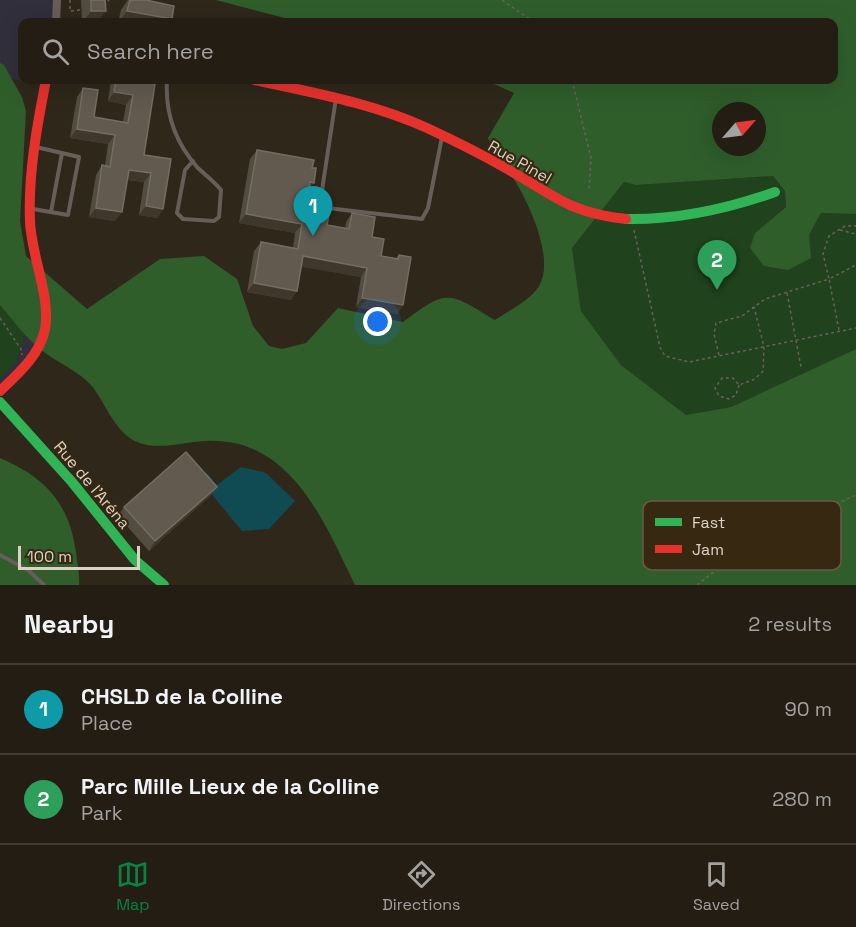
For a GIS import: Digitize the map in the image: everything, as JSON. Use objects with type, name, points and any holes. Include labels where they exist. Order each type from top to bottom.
[{"type":"street","points":[[57,0],[57,18]]},
{"type":"street","points":[[0,391],[23,370],[39,348],[46,310],[32,246],[29,184],[45,84]]},
{"type":"street","name":"Rue Pinel","points":[[274,84],[336,97],[394,114],[509,170],[552,197],[583,212],[631,220],[725,209],[775,192]]},
{"type":"street","name":"Rue de l'Aréna","points":[[0,402],[72,482],[135,560],[164,585]]},
{"type":"lane","points":[[167,84],[170,119],[182,147],[221,190],[219,217],[214,221],[183,219],[177,213],[185,170],[193,161]]},
{"type":"lane","points":[[336,97],[321,197],[322,203],[327,208],[422,219],[428,208],[442,137]]},
{"type":"lane","points":[[30,208],[68,214],[79,157],[35,146]]},
{"type":"lane","points":[[51,212],[62,153]]},
{"type":"lane","points":[[0,555],[28,570],[44,585]]},
{"type":"path","points":[[70,0],[70,10],[81,10]]},
{"type":"path","points":[[98,10],[109,0]]},
{"type":"path","points":[[502,0],[528,18]]},
{"type":"path","points":[[573,84],[591,158],[589,190]]},
{"type":"path","points":[[631,220],[660,347],[666,356],[689,362],[856,328]]},
{"type":"path","points":[[840,331],[823,254],[829,236],[844,226],[856,226]]},
{"type":"path","points":[[839,230],[856,234]]},
{"type":"path","points":[[719,356],[714,334],[716,323],[742,316],[765,299],[829,279],[856,265]]},
{"type":"path","points":[[786,292],[801,367]]},
{"type":"path","points":[[739,385],[755,379],[763,371],[764,346],[753,307]]},
{"type":"path","points":[[0,318],[21,349],[23,370]]},
{"type":"path","points":[[728,377],[737,381],[739,385],[736,395],[729,399],[719,396],[715,388],[722,378],[728,377]]},
{"type":"path","points":[[841,502],[856,495]]},
{"type":"path","points":[[697,585],[716,570]]},
{"type":"shaded area","points":[[0,0],[57,0],[57,18],[18,18],[18,80],[12,79],[0,63]]},
{"type":"shaded area","points":[[0,305],[39,348],[0,389]]},
{"type":"green space","points":[[216,0],[856,0],[856,214],[821,213],[809,235],[811,258],[788,270],[764,266],[750,248],[755,233],[786,207],[785,191],[773,176],[636,185],[624,182],[572,248],[581,311],[621,365],[686,415],[731,407],[856,349],[856,585],[355,585],[317,510],[282,468],[260,453],[235,443],[205,441],[159,446],[141,444],[133,440],[115,423],[92,386],[40,349],[0,305],[0,63],[4,65],[22,97],[26,111],[20,221],[26,256],[87,309],[160,259],[204,256],[237,279],[253,326],[269,346],[282,349],[306,343],[338,308],[403,322],[430,303],[448,298],[457,299],[495,320],[525,301],[535,291],[543,275],[544,262],[539,233],[521,191],[488,138],[514,93],[494,84],[838,84],[838,18],[285,18]]},
{"type":"green space","points":[[773,176],[785,191],[786,207],[755,233],[809,235],[821,213],[856,214],[856,349],[731,407],[686,415],[621,365],[581,311],[572,248],[624,182],[636,185]]},
{"type":"green space","points":[[0,305],[25,333],[17,361],[0,379]]},
{"type":"green space","points":[[0,458],[16,465],[42,483],[61,506],[73,535],[79,585],[0,585]]},
{"type":"water","points":[[241,467],[266,473],[295,501],[269,529],[242,531],[199,479],[206,472],[217,485]]},
{"type":"building","points":[[91,0],[105,0],[106,11],[91,11]]},
{"type":"building","points":[[130,0],[146,0],[174,6],[172,18],[127,11]]},
{"type":"building","points":[[115,84],[155,84],[144,155],[171,159],[163,209],[146,206],[151,173],[129,170],[122,212],[96,208],[102,165],[110,167],[115,135],[77,129],[83,88],[98,90],[94,117],[128,123],[133,95],[114,92]]},
{"type":"building","points":[[257,150],[314,160],[312,168],[316,168],[314,183],[310,182],[306,205],[330,209],[327,225],[349,229],[352,213],[375,217],[372,237],[384,239],[381,256],[398,259],[399,255],[411,257],[403,305],[362,298],[367,268],[303,256],[297,291],[254,283],[261,242],[298,249],[302,224],[246,214]]},
{"type":"building","points":[[186,452],[217,487],[155,541],[124,507]]},
{"type":"traffic: fast","points":[[626,219],[664,218],[702,212],[739,204],[775,192]]},
{"type":"traffic: fast","points":[[0,402],[72,482],[135,560],[164,585]]},
{"type":"traffic: jam","points":[[0,391],[33,356],[45,329],[45,303],[31,234],[30,186],[45,84]]},
{"type":"traffic: jam","points":[[272,84],[342,100],[406,119],[479,154],[577,208],[591,213],[626,219]]},
{"type":"place","name":"CHSLD de la Colline","points":[[313,236]]},
{"type":"place","name":"Parc Mille Lieux de la Colline","points":[[717,290]]}]
